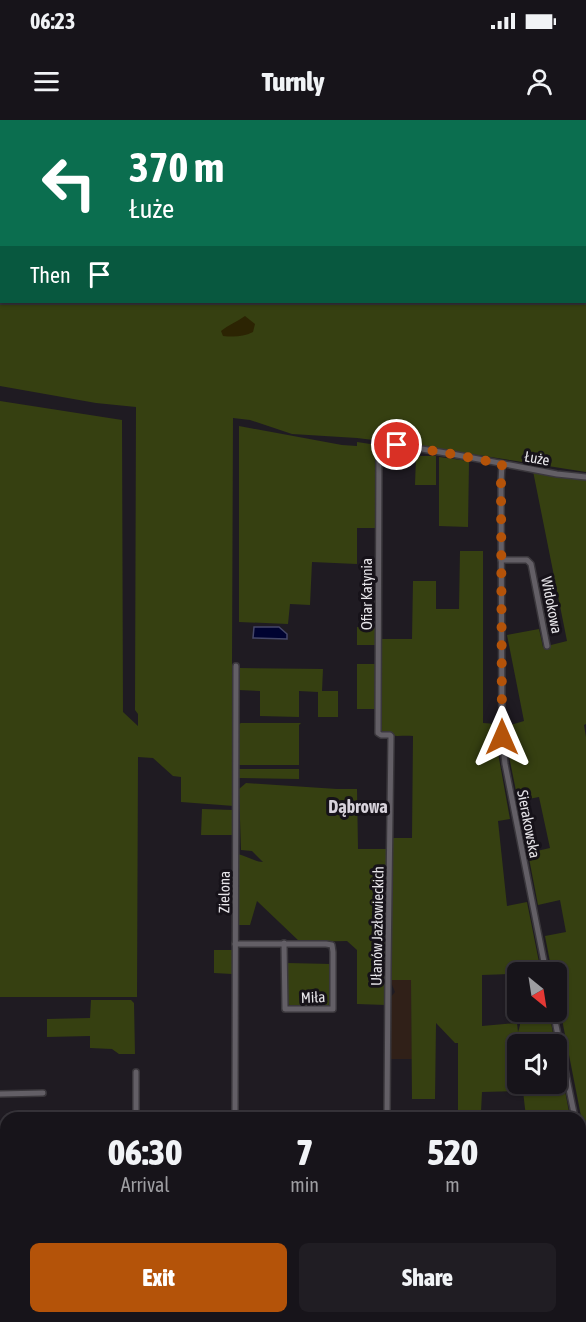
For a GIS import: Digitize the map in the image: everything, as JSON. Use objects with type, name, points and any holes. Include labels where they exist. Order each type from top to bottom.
[{"type":"street","name":"Łuże","points":[[379,442],[557,474],[586,477]]},
{"type":"street","name":"Ofiar Katynia","points":[[379,442],[378,733],[390,735]]},
{"type":"street","name":"Sierakowska","points":[[502,464],[502,743],[544,962]]},
{"type":"street","name":"Widokowa","points":[[501,560],[523,560],[531,564],[548,646]]},
{"type":"street","name":"Zielona","points":[[235,1112],[236,666]]},
{"type":"street","name":"Ułanów Jazłowieckich","points":[[387,1112],[390,735]]},
{"type":"street","name":"Miła","points":[[236,944],[284,943],[332,945],[333,1009],[285,1009],[284,943]]},
{"type":"street","points":[[555,1022],[574,1112]]},
{"type":"street","points":[[136,1072],[136,1112]]},
{"type":"street","points":[[0,1094],[43,1094]]},
{"type":"shaded area","points":[[390,980],[411,980],[412,1059],[390,1059],[390,998],[395,992]]},
{"type":"green space","points":[[0,303],[586,303],[586,472],[414,445],[357,438],[292,434],[250,420],[233,418],[234,806],[181,802],[181,777],[173,776],[153,758],[138,757],[137,997],[0,997],[0,401],[122,420],[123,712],[138,726],[138,714],[135,710],[136,407],[96,403],[0,386]]},
{"type":"green space","points":[[239,426],[342,445],[357,446],[357,442],[377,445],[377,528],[357,528],[357,564],[312,562],[310,605],[290,604],[288,624],[239,622]]},
{"type":"green space","points":[[436,456],[436,485],[415,485],[416,457]]},
{"type":"green space","points":[[439,457],[469,461],[468,527],[439,526]]},
{"type":"green space","points":[[533,471],[586,480],[586,724],[584,725],[586,737],[586,1112],[580,1112],[567,1045],[567,1034],[565,1034],[563,1022],[567,1022],[567,962],[550,962],[545,936],[566,932],[560,900],[538,905],[528,853],[550,848],[539,797],[518,801],[506,741],[507,726],[524,721],[507,635],[539,629],[543,647],[567,641]]},
{"type":"green space","points":[[460,551],[483,551],[483,723],[497,724],[496,742],[510,819],[498,821],[507,906],[527,902],[539,962],[507,962],[507,974],[482,975],[482,1026],[517,1023],[518,1032],[520,1022],[551,1022],[553,1034],[507,1034],[507,1091],[482,1092],[481,1112],[458,1112],[458,1043],[455,1043],[436,1023],[435,1099],[412,1099],[411,980],[390,980],[392,838],[412,838],[413,736],[391,736],[379,732],[379,639],[412,639],[413,581],[436,581],[436,609],[459,609]]},
{"type":"green space","points":[[357,627],[377,627],[377,645],[357,645]]},
{"type":"green space","points":[[357,664],[377,664],[377,709],[357,709]]},
{"type":"green space","points":[[239,668],[323,669],[322,691],[338,691],[338,717],[318,717],[318,692],[299,691],[299,717],[260,716],[260,691],[238,690]]},
{"type":"green space","points":[[301,723],[299,725],[299,765],[239,765],[239,724]]},
{"type":"green space","points":[[239,769],[299,769],[299,779],[239,778]]},
{"type":"green space","points":[[246,783],[357,789],[358,849],[388,849],[386,1005],[357,1004],[357,950],[347,941],[300,942],[257,901],[250,925],[238,925],[238,854],[263,862],[252,851],[241,850],[239,789]]},
{"type":"green space","points":[[202,809],[233,810],[232,835],[201,835]]},
{"type":"green space","points":[[214,950],[232,950],[232,974],[214,973]]},
{"type":"green space","points":[[287,963],[331,964],[330,1003],[327,1007],[291,1007],[287,1002]]},
{"type":"green space","points":[[91,1000],[131,1000],[134,1003],[135,1054],[119,1054],[112,1049],[90,1048],[90,1036],[47,1037],[47,1019],[90,1018]]},
{"type":"green space","points":[[523,1094],[566,1094],[569,1112],[525,1112]]},
{"type":"sand","points":[[245,316],[255,324],[253,332],[246,335],[223,336],[221,331]]},
{"type":"water","points":[[254,627],[279,627],[287,634],[287,639],[253,638]]},
{"type":"district","name":"Dąbrowa","points":[[358,806]]},
{"type":"route","points":[[397,445],[502,464],[502,737]]}]
